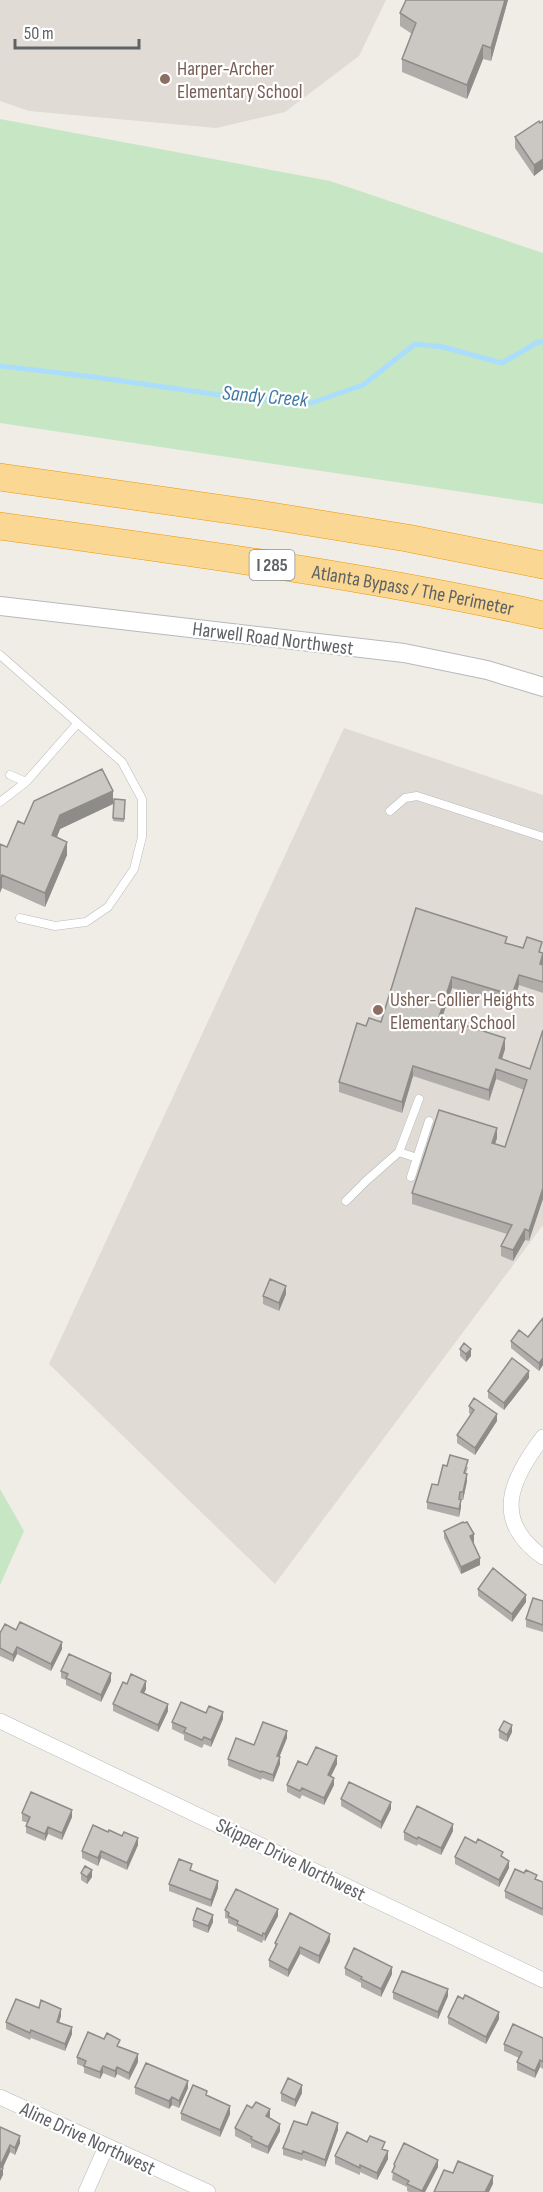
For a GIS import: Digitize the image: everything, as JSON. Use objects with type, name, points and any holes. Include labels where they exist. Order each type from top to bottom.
[{"type":"highway","points":[[0,477],[266,515],[407,538],[543,566]]},
{"type":"highway","name":"Atlanta Bypass / The Perimeter","points":[[0,526],[355,577],[543,615]]},
{"type":"street","name":"Harwell Road Northwest","points":[[0,606],[404,653],[487,670],[543,687]]},
{"type":"street","points":[[543,1437],[524,1462],[512,1490],[512,1513],[518,1532],[529,1547],[543,1557]]},
{"type":"street","name":"Skipper Drive Northwest","points":[[0,1721],[543,1980]]},
{"type":"street","name":"Aline Drive Northwest","points":[[0,2097],[208,2192]]},
{"type":"street","points":[[86,2192],[106,2147]]},
{"type":"lane","points":[[0,655],[122,762],[142,799],[142,837],[134,869],[108,907],[86,922],[55,926],[20,918]]},
{"type":"lane","points":[[0,802],[26,782],[77,724]]},
{"type":"lane","points":[[9,775],[26,782]]},
{"type":"lane","points":[[390,811],[405,798],[417,796],[543,837]]},
{"type":"lane","points":[[346,1201],[366,1180],[399,1152],[419,1100]]},
{"type":"lane","points":[[411,1177],[429,1120]]},
{"type":"lane","points":[[399,1152],[417,1158]]},
{"type":"shaded area","name":"Harper-Archer Elementary School","points":[[0,0],[386,0],[359,56],[285,112],[216,128],[29,111],[0,101]]},
{"type":"shaded area","name":"Usher-Collier Heights Elementary School","points":[[344,728],[543,795],[543,1225],[275,1584],[49,1364]]},
{"type":"green space","points":[[0,119],[330,181],[543,253],[543,504],[0,423]]},
{"type":"green space","points":[[0,1489],[24,1531],[0,1585]]},
{"type":"building","points":[[406,0],[505,0],[491,48],[483,45],[467,85],[402,59],[416,23],[400,13]]},
{"type":"building","points":[[539,121],[540,123],[543,121],[543,159],[534,165],[515,137]]},
{"type":"building","points":[[102,769],[113,791],[60,815],[52,835],[67,842],[45,893],[2,875],[0,880],[0,844],[7,847],[18,821],[24,824],[34,801]]},
{"type":"building","points":[[114,799],[125,800],[124,819],[113,818]]},
{"type":"building","points":[[416,908],[507,937],[505,943],[523,948],[527,937],[542,942],[539,952],[543,953],[540,964],[543,965],[543,982],[519,975],[512,995],[452,977],[439,1017],[505,1038],[499,1058],[530,1069],[543,1030],[543,1188],[529,1231],[525,1229],[513,1250],[501,1246],[512,1225],[412,1193],[439,1110],[497,1128],[492,1143],[505,1147],[527,1080],[496,1069],[489,1090],[413,1066],[402,1102],[339,1082],[357,1023],[366,1026],[369,1018],[381,1022]]},
{"type":"building","points":[[270,1279],[286,1286],[279,1303],[263,1296]]},
{"type":"building","points":[[543,1318],[543,1358],[539,1363],[511,1341],[519,1330],[528,1337]]},
{"type":"building","points":[[464,1343],[471,1349],[466,1354],[460,1349]]},
{"type":"building","points":[[512,1358],[529,1371],[504,1403],[488,1391]]},
{"type":"building","points":[[474,1398],[497,1414],[475,1448],[457,1435],[474,1410],[469,1406]]},
{"type":"building","points":[[450,1455],[468,1460],[464,1473],[467,1474],[463,1492],[460,1492],[459,1509],[427,1502],[432,1484],[438,1485],[443,1465],[447,1466]]},
{"type":"building","points":[[467,1522],[474,1534],[470,1536],[480,1558],[461,1567],[444,1531]]},
{"type":"building","points":[[493,1568],[526,1595],[512,1614],[478,1589]]},
{"type":"building","points":[[533,1598],[543,1601],[543,1625],[526,1619]]},
{"type":"building","points":[[20,1622],[62,1642],[51,1664],[17,1647],[13,1655],[0,1648],[0,1633],[5,1624],[16,1630]]},
{"type":"building","points":[[69,1654],[111,1673],[101,1695],[66,1678],[68,1674],[61,1671]]},
{"type":"building","points":[[131,1674],[146,1681],[141,1692],[168,1704],[158,1725],[113,1704],[123,1682],[127,1684]]},
{"type":"building","points":[[181,1702],[206,1713],[209,1706],[223,1712],[211,1740],[204,1737],[202,1740],[184,1732],[186,1728],[172,1722]]},
{"type":"building","points":[[504,1721],[512,1725],[507,1735],[499,1730]]},
{"type":"building","points":[[263,1722],[287,1731],[277,1756],[280,1757],[273,1775],[228,1759],[236,1738],[254,1745]]},
{"type":"building","points":[[316,1747],[337,1756],[328,1775],[334,1778],[324,1798],[302,1788],[300,1791],[287,1785],[298,1761],[307,1765]]},
{"type":"building","points":[[349,1782],[391,1802],[381,1822],[341,1799]]},
{"type":"building","points":[[31,1792],[72,1810],[62,1833],[48,1827],[45,1834],[26,1826],[30,1817],[22,1813]]},
{"type":"building","points":[[417,1806],[453,1824],[441,1848],[404,1832]]},
{"type":"building","points":[[93,1825],[108,1832],[109,1830],[122,1836],[124,1832],[138,1838],[127,1863],[101,1851],[98,1858],[82,1851]]},
{"type":"building","points":[[465,1837],[476,1843],[478,1839],[503,1852],[501,1856],[509,1861],[499,1880],[455,1857]]},
{"type":"building","points":[[179,1859],[192,1864],[190,1870],[218,1881],[211,1900],[169,1884]]},
{"type":"building","points":[[85,1866],[92,1870],[87,1877],[81,1873]]},
{"type":"building","points":[[515,1869],[524,1873],[526,1870],[537,1875],[535,1879],[543,1882],[543,1909],[505,1891]]},
{"type":"building","points":[[236,1889],[278,1909],[262,1936],[237,1924],[238,1921],[228,1916],[229,1913],[225,1910]]},
{"type":"building","points":[[197,1908],[213,1915],[208,1926],[193,1920]]},
{"type":"building","points":[[290,1913],[330,1934],[319,1956],[300,1947],[288,1970],[269,1960]]},
{"type":"building","points":[[354,1948],[392,1967],[381,1989],[345,1968]]},
{"type":"building","points":[[402,1971],[448,1989],[438,2012],[393,1992]]},
{"type":"building","points":[[465,1995],[499,2012],[486,2037],[448,2017],[458,1996],[463,1999]]},
{"type":"building","points":[[16,1999],[39,2008],[41,2000],[61,2009],[57,2022],[72,2027],[65,2044],[31,2030],[30,2033],[6,2022]]},
{"type":"building","points":[[513,2024],[543,2038],[543,2062],[540,2060],[535,2071],[517,2062],[522,2052],[504,2044]]},
{"type":"building","points":[[88,2032],[104,2039],[107,2033],[120,2040],[117,2046],[138,2054],[129,2073],[117,2067],[115,2071],[103,2066],[100,2072],[84,2066],[86,2061],[77,2057]]},
{"type":"building","points":[[146,2063],[188,2081],[179,2101],[172,2097],[169,2101],[135,2087]]},
{"type":"building","points":[[288,2078],[302,2085],[295,2100],[281,2093]]},
{"type":"building","points":[[193,2085],[207,2091],[206,2095],[230,2106],[220,2130],[181,2113]]},
{"type":"building","points":[[256,2102],[270,2109],[266,2116],[280,2124],[268,2147],[235,2128],[247,2105],[252,2108]]},
{"type":"building","points":[[312,2112],[338,2123],[325,2160],[303,2151],[302,2154],[283,2148],[294,2121],[307,2125]]},
{"type":"building","points":[[0,2127],[20,2136],[15,2148],[10,2145],[0,2166]]},
{"type":"building","points":[[347,2132],[367,2142],[370,2136],[385,2142],[382,2149],[388,2151],[377,2173],[335,2156]]},
{"type":"building","points":[[404,2143],[438,2160],[422,2191],[407,2184],[409,2181],[392,2172]]},
{"type":"building","points":[[458,2161],[493,2176],[485,2192],[434,2192],[444,2170],[453,2173]]},
{"type":"waterway","name":"Sandy Creek","points":[[0,366],[220,395],[308,404],[363,385],[415,344],[443,347],[502,363],[538,342],[543,342]]},
{"type":"place","name":"Harper-Archer Elementary School","points":[[165,79]]},
{"type":"place","name":"Usher-Collier Heights Elementary School","points":[[378,1010]]}]
